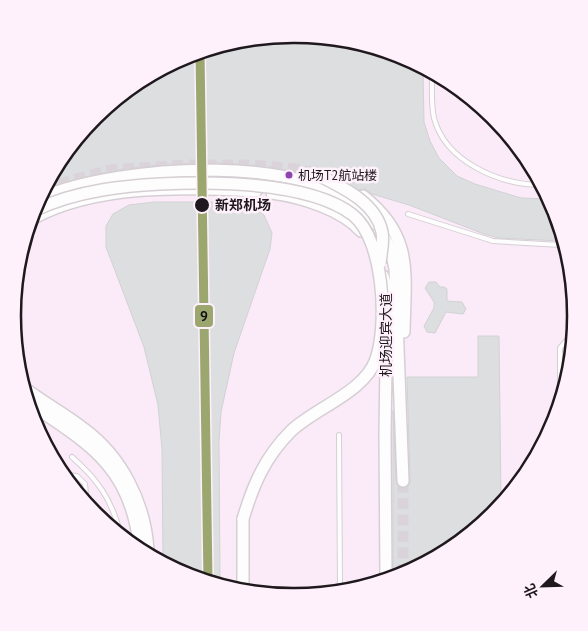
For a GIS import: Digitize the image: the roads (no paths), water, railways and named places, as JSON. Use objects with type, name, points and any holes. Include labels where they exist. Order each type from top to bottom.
[{"type":"main road","points":[[49,195],[78,185],[110,178],[173,172],[267,174],[305,181],[338,192],[356,202],[386,239],[392,252],[395,269],[403,481]]},
{"type":"main road","points":[[314,173],[352,194],[377,218],[382,232],[383,245],[378,270]]},
{"type":"main road","points":[[54,186],[59,184]]},
{"type":"main road","points":[[44,207],[70,197],[131,186],[249,185],[306,194],[353,216],[368,235],[374,248],[378,270],[381,326],[380,345],[372,368],[355,386],[292,430],[267,458],[253,485],[243,519],[243,583]]},
{"type":"main road","points":[[354,190],[390,220],[401,246],[404,268],[403,376]]},
{"type":"main road","name":"机场迎宾大道","points":[[41,215],[82,200],[133,191],[256,191],[280,194],[313,203],[355,224],[369,239],[378,255],[387,291],[386,572]]},
{"type":"main road","points":[[338,192],[360,217],[386,239]]},
{"type":"main road","points":[[334,213],[360,217]]},
{"type":"main road","points":[[372,226],[385,255],[387,291]]},
{"type":"main road","points":[[33,394],[84,429],[114,459],[137,500],[146,526],[148,546]]},
{"type":"main road","points":[[38,410],[91,446],[112,468],[128,499],[137,538]]},
{"type":"lane","points":[[432,80],[434,118],[441,136],[459,158],[485,172],[525,184],[533,184]]},
{"type":"lane","points":[[408,214],[493,241],[557,245]]},
{"type":"lane","points":[[560,376],[560,348],[565,342]]},
{"type":"lane","points":[[339,435],[340,584]]},
{"type":"lane","points":[[72,457],[92,475],[108,498],[117,523]]},
{"type":"lane","points":[[73,476],[77,476],[85,484],[86,491]]},
{"type":"tunnel","points":[[59,184],[110,170],[190,165],[253,165],[297,169],[323,175]]},
{"type":"tunnel","points":[[403,471],[403,565]]},
{"type":"place","name":"机场T2航站楼","points":[[289,175]]},
{"type":"place","name":"新郑机场","points":[[202,205]]}]
